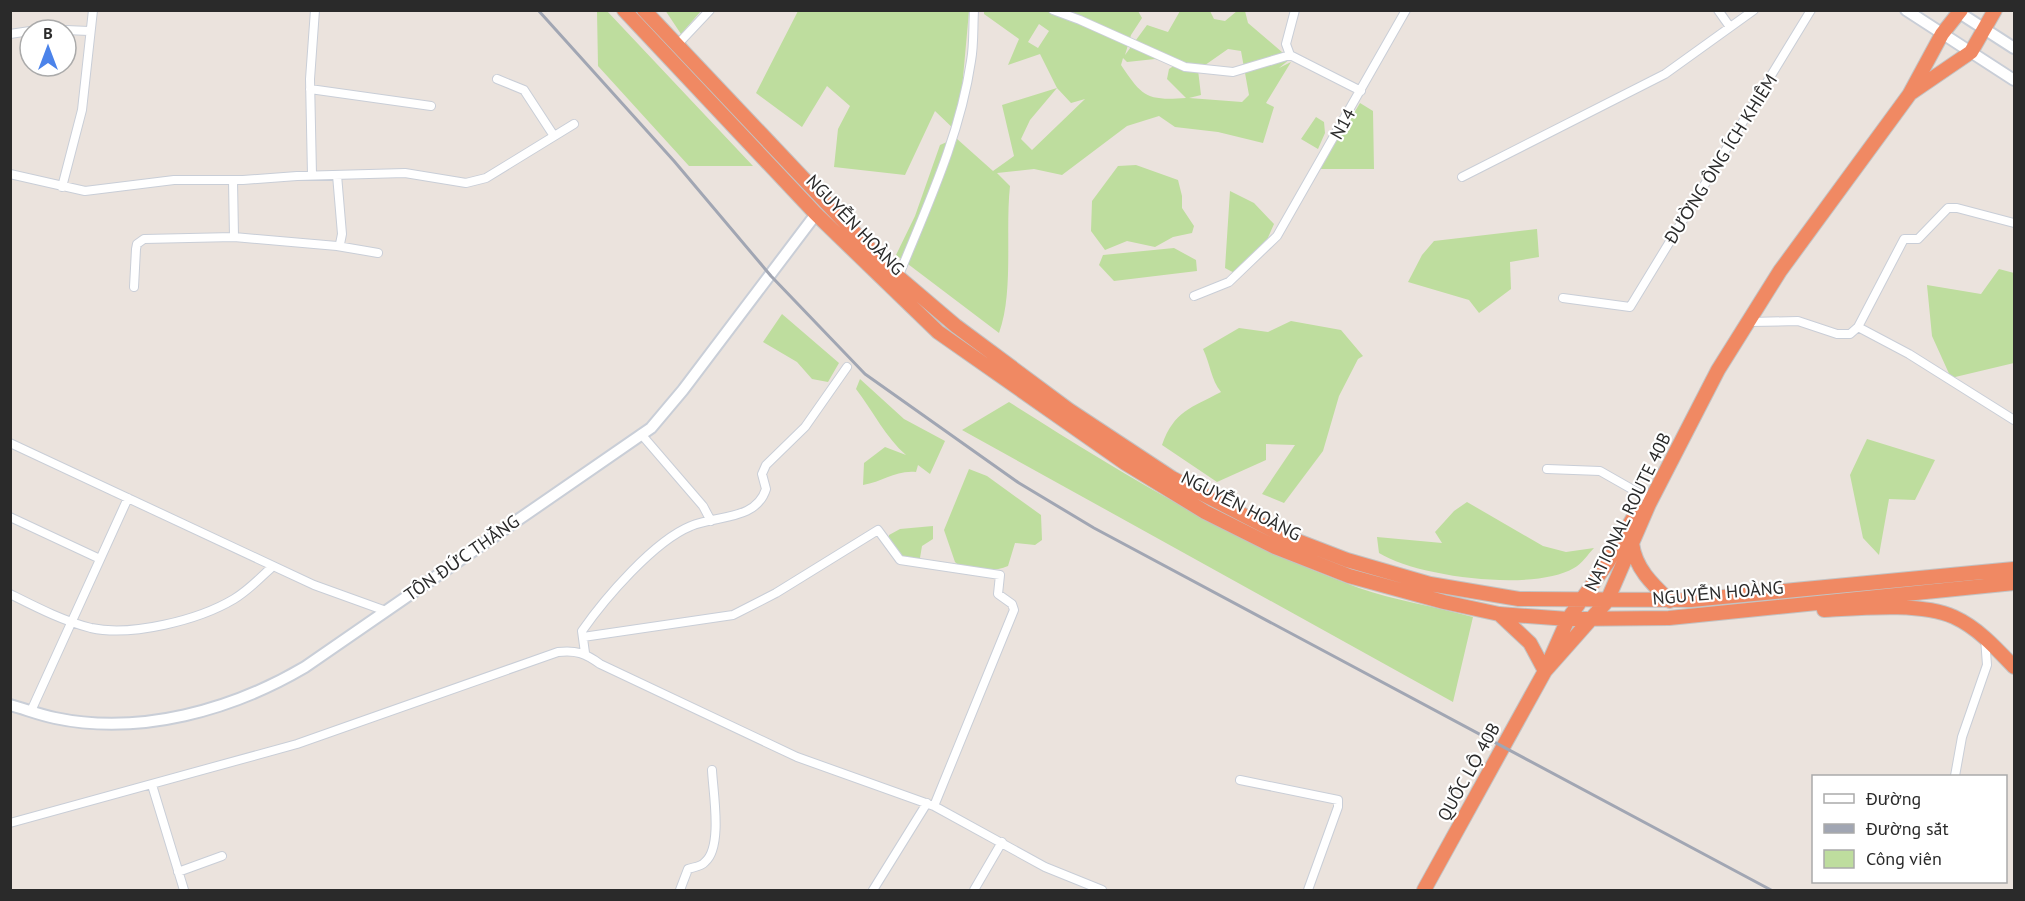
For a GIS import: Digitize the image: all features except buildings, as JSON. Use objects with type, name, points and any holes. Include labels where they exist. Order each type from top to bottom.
[{"type":"highway","name":"NGUYỄN HOÀNG","points":[[624,10],[816,214],[938,332],[1125,463],[1205,512],[1275,547],[1349,576],[1499,614],[1568,619],[1669,618],[2014,583]]},
{"type":"highway","name":"NGUYỄN HOÀNG","points":[[644,10],[881,261],[956,326],[1069,410],[1172,478],[1228,509],[1347,560],[1430,584],[1519,599],[1607,602],[1670,601],[1811,590],[2014,568]]},
{"type":"highway","points":[[1909,95],[1971,52],[1986,30],[1995,10]]},
{"type":"highway","points":[[1909,95],[1942,34],[1958,11]]},
{"type":"highway","name":"NATIONAL ROUTE 40B","points":[[1545,670],[1607,602],[1648,504],[1719,370],[1780,272],[1909,95]]},
{"type":"highway","name":"NATIONAL ROUTE 40B","points":[[1568,619],[1608,562],[1705,384],[1719,370]]},
{"type":"highway","points":[[1632,543],[1636,563],[1655,588],[1670,601]]},
{"type":"highway","points":[[1738,610],[1791,612],[1908,608],[1953,616],[1985,637],[2014,667]]},
{"type":"highway","points":[[1499,614],[1530,643],[1545,670]]},
{"type":"highway","points":[[1545,670],[1568,619]]},
{"type":"highway","name":"QUỐC LỘ 40B","points":[[1424,891],[1545,670]]},
{"type":"street","points":[[62,187],[82,110],[93,10]]},
{"type":"street","points":[[312,175],[310,89],[315,10]]},
{"type":"street","points":[[677,45],[711,10]]},
{"type":"street","points":[[898,275],[942,171],[962,103],[972,58],[974,10]]},
{"type":"street","points":[[1053,10],[1191,68],[1243,70],[1290,55]]},
{"type":"street","points":[[1295,10],[1286,44],[1290,55],[1361,91]]},
{"type":"street","name":"N14","points":[[1194,297],[1228,282],[1277,236],[1406,10]]},
{"type":"street","points":[[1718,10],[1730,27]]},
{"type":"street","points":[[1462,177],[1665,74],[1754,10]]},
{"type":"street","name":"ĐƯỜNG ÔNG ÍCH KHIÊM","points":[[1563,298],[1630,307],[1811,10]]},
{"type":"street","points":[[1906,10],[2014,80]]},
{"type":"street","points":[[1958,11],[2014,48]]},
{"type":"street","points":[[78,31],[89,31]]},
{"type":"street","points":[[497,79],[524,90],[554,136]]},
{"type":"street","points":[[310,89],[431,106]]},
{"type":"street","points":[[10,174],[34,177],[62,187],[96,190],[174,180],[233,180],[312,175],[415,174],[472,183],[486,178],[574,124]]},
{"type":"street","points":[[337,175],[342,234],[337,246]]},
{"type":"street","points":[[233,180],[234,237]]},
{"type":"street","points":[[1750,322],[1798,321],[1845,335],[1858,327],[1904,239],[1918,239],[1946,210],[1957,208],[2014,223]]},
{"type":"street","name":"TÔN ĐỨC THẮNG","points":[[10,705],[54,718],[105,723],[148,721],[196,713],[278,683],[651,428],[683,390],[816,214]]},
{"type":"street","points":[[135,287],[136,249],[137,244],[144,238],[234,237],[337,246],[378,253]]},
{"type":"street","points":[[1858,327],[1909,354],[1975,398],[2014,420]]},
{"type":"street","points":[[585,653],[582,631],[617,584],[674,536],[692,525],[739,515],[761,498],[766,489],[762,474],[766,465],[806,427],[847,367]]},
{"type":"street","points":[[641,434],[703,506],[711,521]]},
{"type":"street","points":[[10,443],[314,585],[386,611]]},
{"type":"street","points":[[1547,469],[1600,471],[1644,495]]},
{"type":"street","points":[[31,711],[128,498]]},
{"type":"street","points":[[10,517],[100,559]]},
{"type":"street","points":[[583,637],[733,615],[776,593],[878,530],[900,560],[1000,575],[998,594],[1012,604],[1014,610],[931,805],[873,891]]},
{"type":"street","points":[[10,594],[48,613],[114,631],[142,628],[177,620],[234,599],[273,566]]},
{"type":"street","points":[[1955,775],[1962,737],[1986,665],[1985,637]]},
{"type":"street","points":[[10,823],[297,744],[558,652],[571,650],[585,653],[600,664],[797,758],[931,805],[1045,867],[1102,891]]},
{"type":"street","points":[[680,891],[688,869],[706,861],[713,850],[715,815],[712,770]]},
{"type":"street","points":[[1240,780],[1338,800],[1338,807],[1308,891]]},
{"type":"street","points":[[152,785],[184,891]]},
{"type":"street","points":[[974,891],[1002,842]]},
{"type":"street","points":[[178,872],[222,856]]},
{"type":"green space","points":[[665,10],[701,10],[701,11],[681,34]]},
{"type":"green space","points":[[597,11],[607,11],[753,166],[689,166],[598,66]]},
{"type":"green space","points":[[798,11],[969,11],[958,133],[935,111],[905,175],[834,167],[838,129],[850,106],[827,86],[802,127],[756,93]]},
{"type":"green space","points":[[984,11],[1052,11],[1063,18],[1075,11],[1138,11],[1142,18],[1131,35],[1125,55],[1147,25],[1168,32],[1180,11],[1210,11],[1214,19],[1225,21],[1237,11],[1245,11],[1248,23],[1290,59],[1279,68],[1291,62],[1266,103],[1274,107],[1263,143],[1218,132],[1175,127],[1159,116],[1127,126],[1062,175],[1034,169],[997,173],[1010,186],[1008,280],[1004,317],[999,333],[896,255],[915,216],[940,145],[956,138],[993,171],[1014,156],[1002,105],[1057,88],[1040,54],[1008,65],[1019,39],[984,14]],"holes":[[[1039,24],[1049,31],[1038,48],[1028,42]],[[1228,49],[1241,51],[1249,95],[1242,102],[1189,98],[1201,95],[1198,70]],[[1123,58],[1127,62],[1155,59],[1175,65],[1169,69],[1167,79],[1186,98],[1162,98],[1146,94],[1134,84],[1121,65]],[[1057,88],[1071,103],[1085,99],[1032,150],[1021,139],[1030,120]]]},
{"type":"green space","points":[[1360,103],[1373,111],[1374,169],[1318,169],[1346,119],[1351,118]]},
{"type":"green space","points":[[1316,117],[1324,122],[1325,133],[1318,149],[1301,139]]},
{"type":"green space","points":[[1136,165],[1178,180],[1182,208],[1194,226],[1192,233],[1173,237],[1155,247],[1127,241],[1105,250],[1091,231],[1092,201],[1118,166]]},
{"type":"green space","points":[[1230,191],[1254,203],[1274,224],[1263,249],[1240,276],[1225,268]]},
{"type":"green space","points":[[1537,229],[1539,257],[1510,262],[1511,289],[1479,313],[1469,300],[1408,282],[1422,255],[1434,241]]},
{"type":"green space","points":[[1174,248],[1196,260],[1197,271],[1114,281],[1099,265],[1103,255]]},
{"type":"green space","points":[[1999,269],[2014,273],[2014,363],[1951,378],[1932,336],[1927,285],[1981,294]]},
{"type":"green space","points":[[782,314],[839,363],[828,382],[812,379],[797,362],[763,342]]},
{"type":"green space","points":[[1291,321],[1341,330],[1363,356],[1358,359],[1339,396],[1323,451],[1284,503],[1262,494],[1295,445],[1266,444],[1266,460],[1217,482],[1162,445],[1178,418],[1192,407],[1221,392],[1203,349],[1239,328],[1268,332]]},
{"type":"green space","points":[[860,379],[904,419],[945,441],[930,474],[918,465],[916,472],[895,474],[863,485],[864,463],[885,447],[906,455],[886,432],[856,389]]},
{"type":"green space","points":[[1009,402],[1136,480],[1267,550],[1359,588],[1473,617],[1453,702],[962,430]]},
{"type":"green space","points":[[1867,439],[1935,460],[1915,500],[1889,499],[1879,555],[1863,538],[1850,475]]},
{"type":"green space","points":[[969,469],[987,476],[1041,515],[1042,540],[1035,545],[1015,543],[1008,566],[1003,568],[965,571],[955,562],[944,530]]},
{"type":"green space","points":[[1467,502],[1543,546],[1566,552],[1594,548],[1577,566],[1556,575],[1505,580],[1447,575],[1397,562],[1379,553],[1377,537],[1442,543],[1435,532],[1454,511]]},
{"type":"green space","points":[[933,526],[933,539],[922,546],[920,558],[904,561],[889,542],[889,535],[900,529]]},
{"type":"railway","points":[[538,10],[674,161],[771,276],[865,374],[1019,483],[1094,528],[1771,890]]}]
